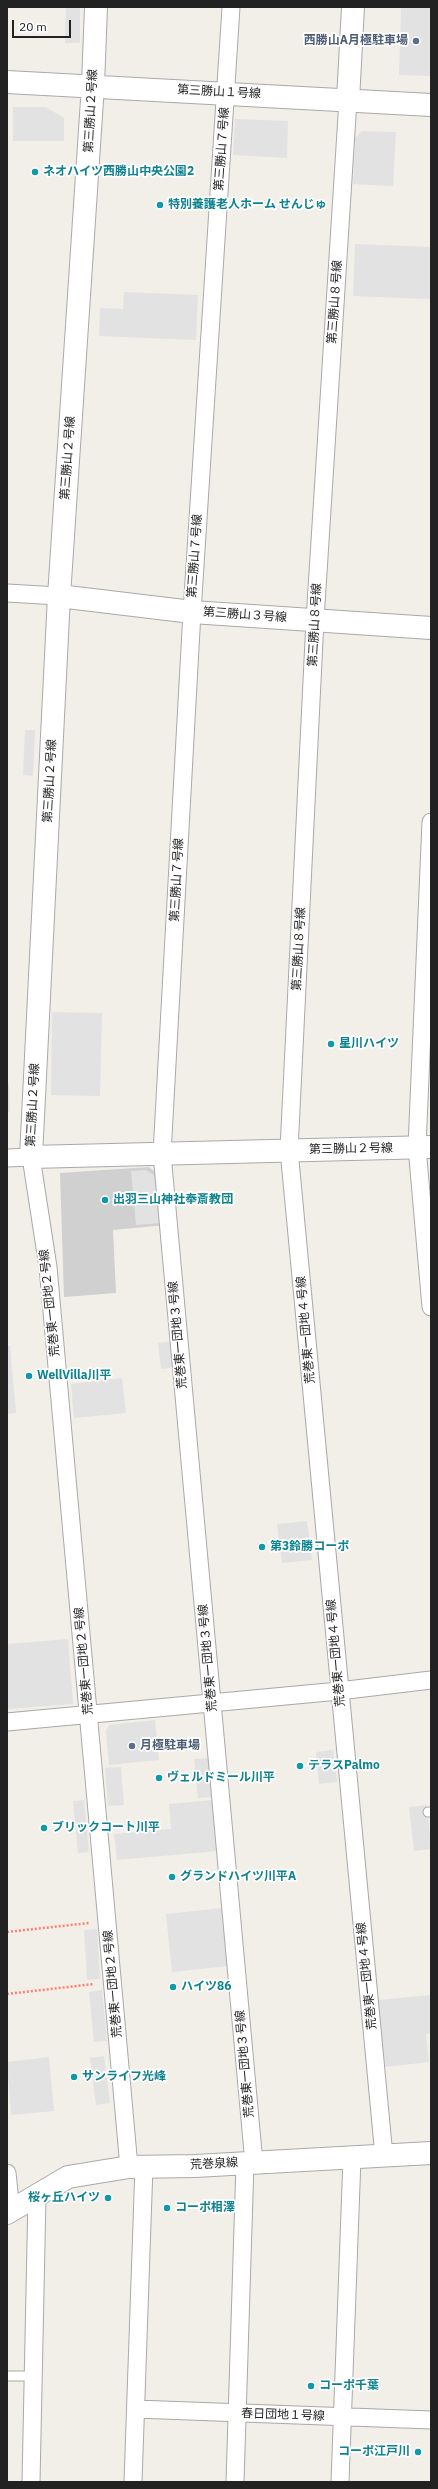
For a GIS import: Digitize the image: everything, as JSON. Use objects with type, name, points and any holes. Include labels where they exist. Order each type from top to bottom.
[{"type":"street","name":"第三勝山２号線","points":[[96,7],[93,85],[59,596],[31,1156],[424,1147]]},
{"type":"street","name":"第三勝山７号線","points":[[162,1154],[192,612],[232,7]]},
{"type":"street","points":[[348,100],[354,7]]},
{"type":"street","name":"第三勝山１号線","points":[[7,82],[226,92],[431,105]]},
{"type":"street","name":"第三勝山８号線","points":[[289,1150],[315,620],[348,100]]},
{"type":"street","points":[[7,593],[59,596]]},
{"type":"street","name":"第三勝山３号線","points":[[59,596],[192,612],[431,628]]},
{"type":"street","points":[[431,822],[424,1147],[431,1307]]},
{"type":"street","name":"荒巻東一団地４号線","points":[[289,1150],[384,2156]]},
{"type":"street","name":"荒巻東一団地３号線","points":[[162,1154],[212,1703],[249,2163],[235,2482]]},
{"type":"street","points":[[7,1158],[31,1156]]},
{"type":"street","name":"荒巻東一団地２号線","points":[[31,1156],[48,1267],[113,1982],[137,2167],[136,2409],[133,2482]]},
{"type":"street","points":[[7,1722],[340,1691],[431,1680]]},
{"type":"street","name":"荒巻泉線","points":[[9,2212],[68,2177],[137,2167],[249,2163],[431,2153]]},
{"type":"street","points":[[340,2482],[352,2158]]},
{"type":"street","points":[[7,2173],[9,2212]]},
{"type":"street","points":[[31,2482],[37,2196]]},
{"type":"street","name":"春日団地１号線","points":[[136,2409],[431,2420]]},
{"type":"lane","points":[[7,2376],[33,2376]]},
{"type":"path","points":[[7,1932],[107,1921]]},
{"type":"path","points":[[7,1994],[113,1982]]},
{"type":"shaded area","points":[[66,7],[80,7],[80,43],[65,43]]},
{"type":"shaded area","name":"西勝山A月極駐車場","points":[[401,7],[431,7],[431,76],[399,75]]},
{"type":"shaded area","points":[[13,107],[46,107],[64,118],[64,141],[13,141]]},
{"type":"shaded area","points":[[235,119],[288,121],[287,158],[233,155]]},
{"type":"shaded area","points":[[362,131],[396,132],[393,186],[353,184],[355,138]]},
{"type":"shaded area","points":[[355,244],[431,247],[431,299],[353,296]]},
{"type":"shaded area","points":[[124,292],[198,295],[196,340],[99,336],[100,308],[123,309]]},
{"type":"shaded area","points":[[25,730],[35,730],[33,776],[23,775]]},
{"type":"shaded area","points":[[52,1012],[102,1013],[100,1096],[51,1095]]},
{"type":"shaded area","points":[[7,1084],[9,1084],[10,1112],[7,1112]]},
{"type":"shaded area","points":[[149,1167],[160,1176],[165,1225],[113,1230],[116,1293],[64,1297],[60,1173]]},
{"type":"shaded area","points":[[146,1170],[157,1177],[161,1223],[136,1225],[131,1171]]},
{"type":"shaded area","points":[[172,1341],[176,1367],[161,1369],[158,1343]]},
{"type":"shaded area","points":[[7,1346],[10,1346],[16,1413],[7,1414]]},
{"type":"shaded area","points":[[122,1378],[126,1413],[74,1418],[71,1384]]},
{"type":"shaded area","points":[[307,1521],[312,1560],[282,1563],[277,1524]]},
{"type":"shaded area","points":[[68,1639],[73,1704],[7,1709],[7,1644]]},
{"type":"shaded area","name":"月極駐車場","points":[[155,1720],[159,1760],[109,1765],[106,1731],[109,1725]]},
{"type":"shaded area","points":[[333,1750],[337,1782],[319,1784],[316,1752]]},
{"type":"shaded area","points":[[211,1758],[213,1797],[198,1798],[194,1759]]},
{"type":"shaded area","points":[[121,1767],[124,1805],[108,1806],[105,1768]]},
{"type":"shaded area","points":[[84,1800],[89,1852],[78,1853],[73,1801]]},
{"type":"shaded area","points":[[214,1800],[218,1851],[117,1860],[114,1834],[171,1829],[169,1804]]},
{"type":"shaded area","points":[[427,1805],[431,1849],[414,1851],[409,1807]]},
{"type":"shaded area","points":[[222,1908],[228,1966],[172,1972],[166,1914]]},
{"type":"shaded area","points":[[97,1929],[100,1979],[87,1980],[84,1930]]},
{"type":"shaded area","points":[[102,1990],[107,2041],[94,2042],[89,1992]]},
{"type":"shaded area","points":[[431,1995],[431,2033],[426,2034],[429,2062],[385,2067],[378,2000]]},
{"type":"shaded area","points":[[104,2056],[110,2103],[96,2105],[90,2058]]},
{"type":"shaded area","points":[[49,2057],[54,2111],[11,2115],[7,2062]]},
{"type":"place","name":"西勝山A月極駐車場","points":[[416,41]]},
{"type":"place","name":"ネオハイツ西勝山中央公園2","points":[[35,172]]},
{"type":"place","name":"特別養護老人ホーム せんじゅ","points":[[160,205]]},
{"type":"place","name":"星川ハイツ","points":[[331,1044]]},
{"type":"place","name":"出羽三山神社奉斎教団","points":[[105,1200]]},
{"type":"place","name":"WellVilla川平","points":[[29,1376]]},
{"type":"place","name":"第3鈴勝コーポ","points":[[262,1547]]},
{"type":"place","name":"月極駐車場","points":[[132,1746]]},
{"type":"place","name":"テラスPalmo","points":[[300,1766]]},
{"type":"place","name":"ヴェルドミール川平","points":[[159,1778]]},
{"type":"place","name":"ブリックコート川平","points":[[44,1828]]},
{"type":"place","name":"グランドハイツ川平A","points":[[172,1877]]},
{"type":"place","name":"ハイツ86","points":[[173,1987]]},
{"type":"place","name":"サンライフ光峰","points":[[74,2077]]},
{"type":"place","name":"桜ヶ丘ハイツ","points":[[108,2198]]},
{"type":"place","name":"コーポ相澤","points":[[167,2208]]},
{"type":"place","name":"コーポ千葉","points":[[311,2386]]},
{"type":"place","name":"コーポ江戸川","points":[[418,2452]]}]
